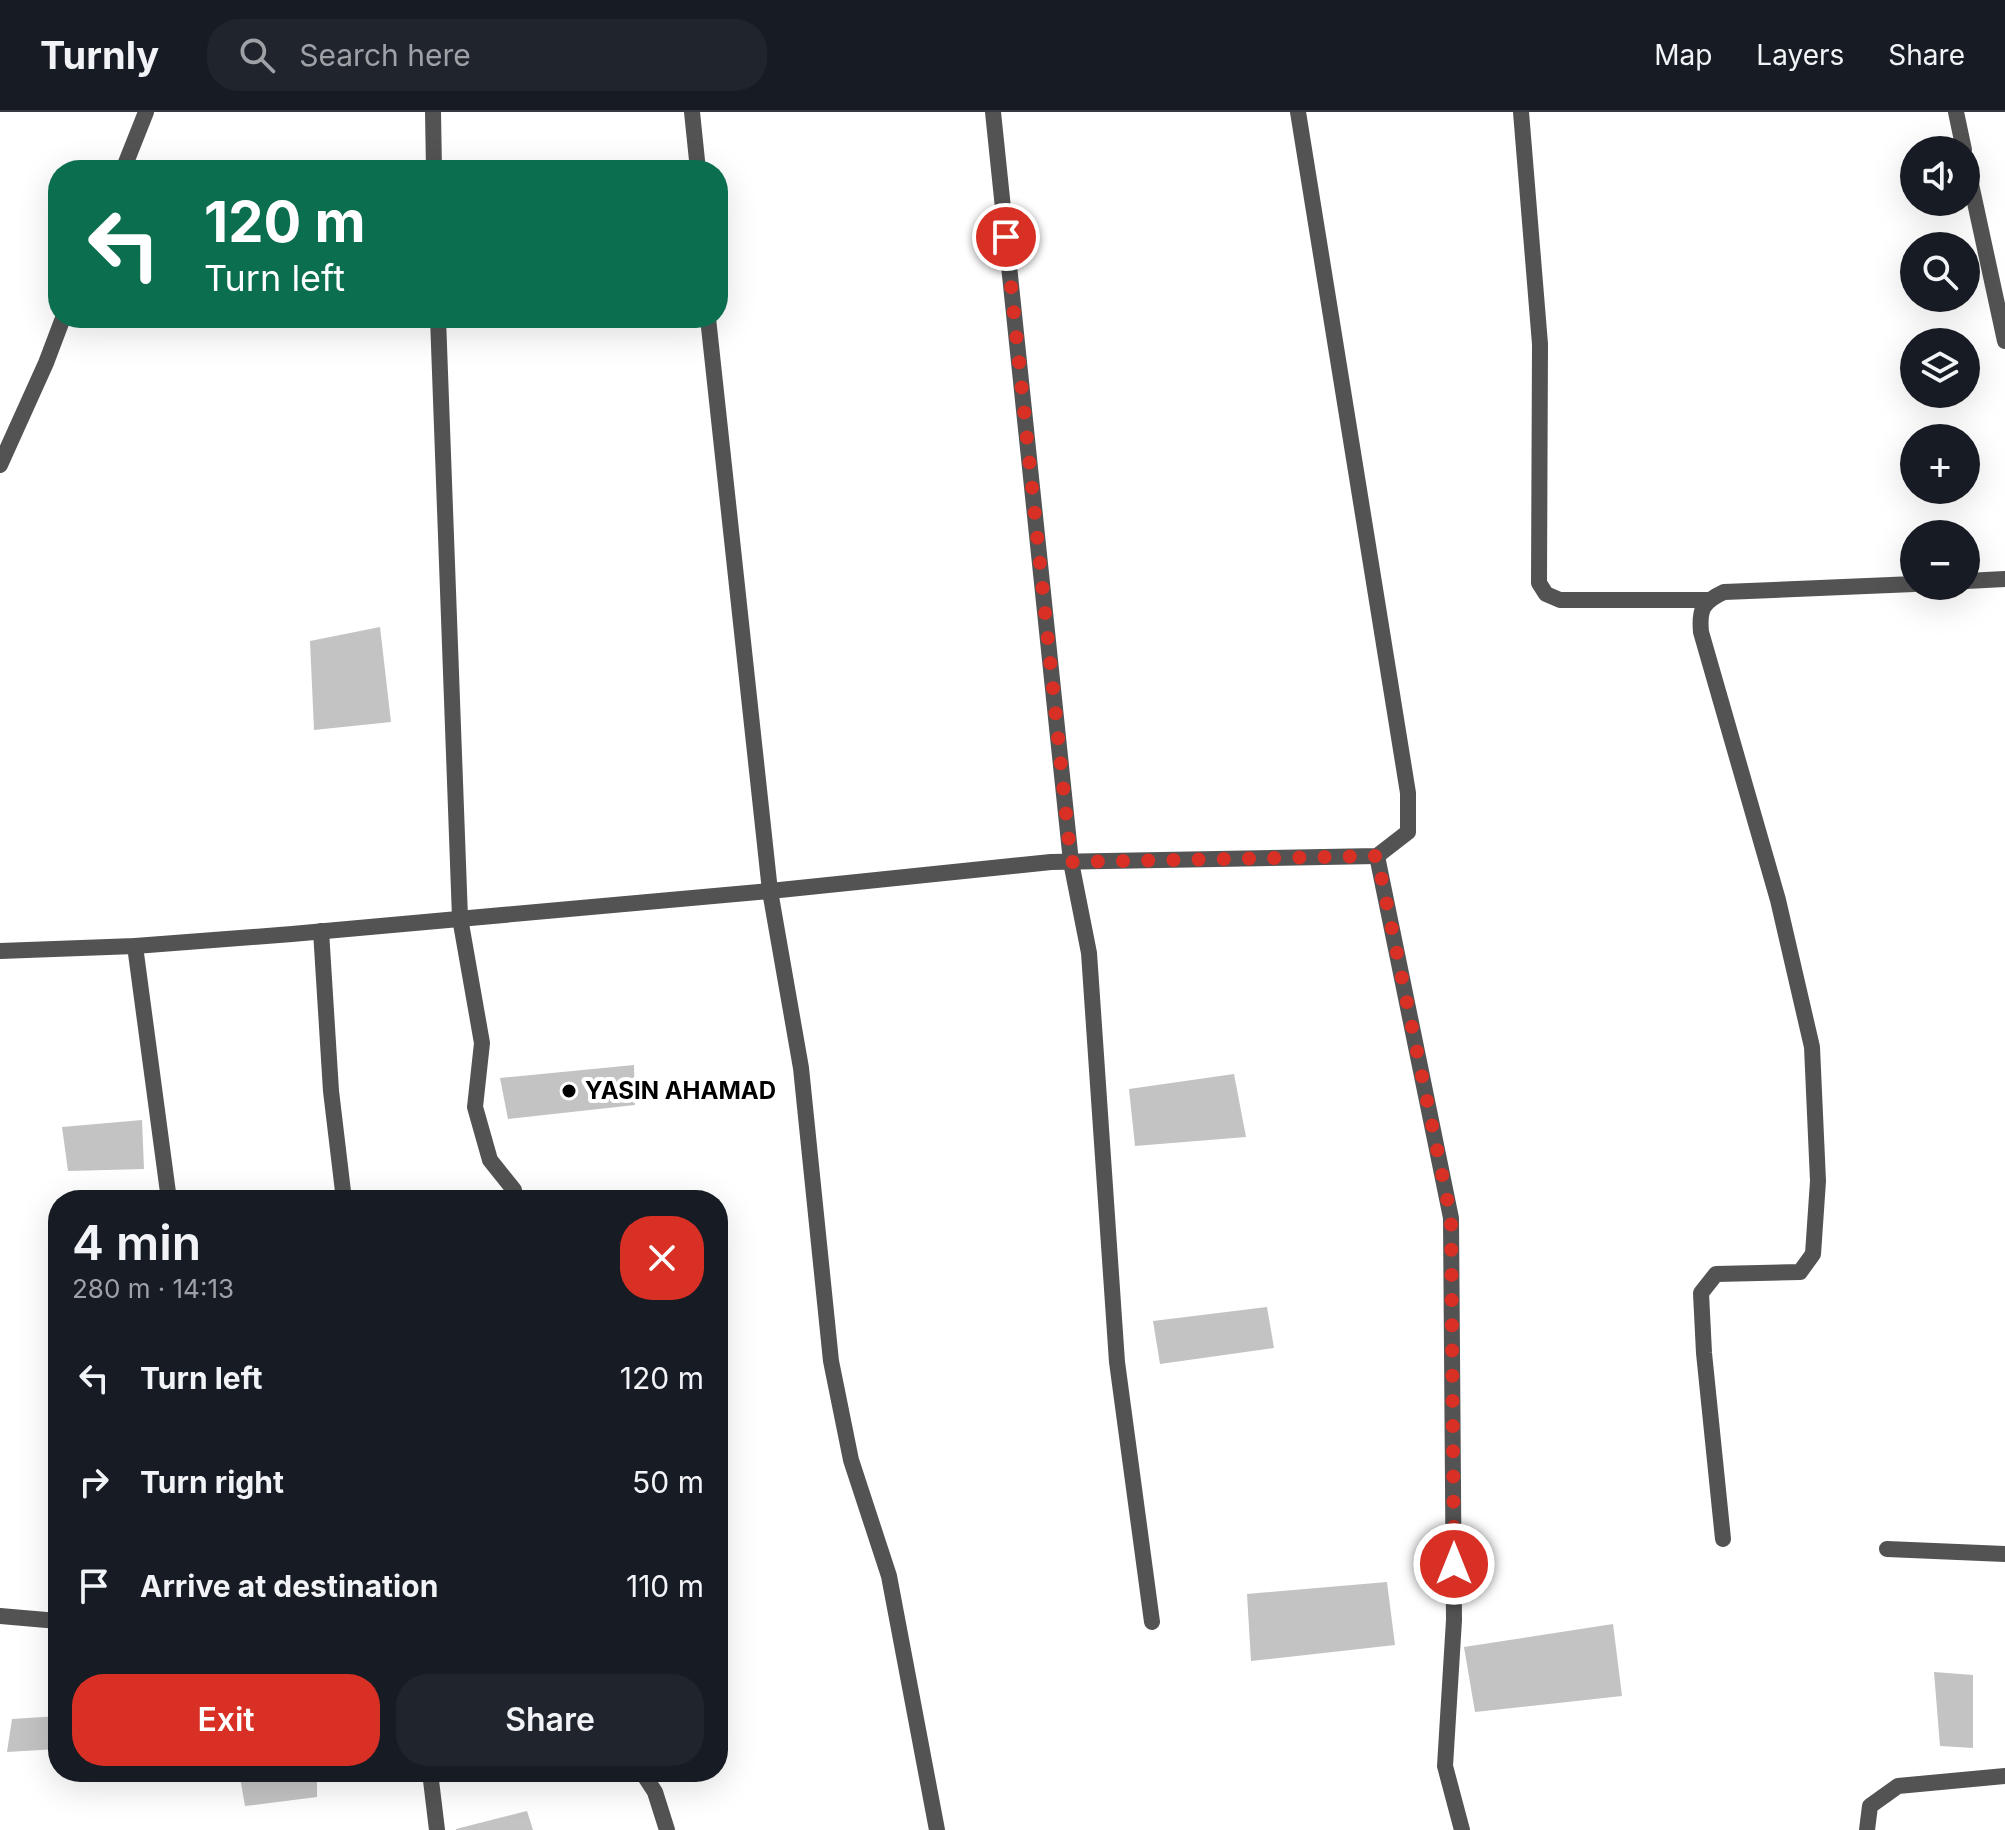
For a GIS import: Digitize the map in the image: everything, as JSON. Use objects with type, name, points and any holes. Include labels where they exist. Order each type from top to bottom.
[{"type":"street","points":[[127,160],[146,112]]},
{"type":"street","points":[[433,112],[434,160]]},
{"type":"street","points":[[692,112],[697,160]]},
{"type":"street","points":[[993,112],[1071,862],[1089,953],[1117,1362],[1152,1622]]},
{"type":"street","points":[[0,951],[135,946],[321,931],[1071,862],[1377,856],[1408,832],[1408,793],[1298,112]]},
{"type":"street","points":[[1521,112],[1540,344],[1539,583],[1546,594],[1560,600],[1707,600],[1724,592],[1900,585]]},
{"type":"street","points":[[1956,112],[1961,136]]},
{"type":"street","points":[[1978,216],[2005,341]]},
{"type":"street","points":[[0,465],[59,328]]},
{"type":"street","points":[[438,328],[460,918],[482,1043],[475,1107],[490,1160],[514,1190]]},
{"type":"street","points":[[709,328],[770,891],[801,1068],[831,1361],[851,1460],[889,1576],[937,1830]]},
{"type":"street","points":[[1980,580],[2005,579]]},
{"type":"street","points":[[1707,600],[1699,613],[1701,632],[1778,900],[1812,1047],[1818,1181],[1813,1254],[1800,1272],[1716,1274],[1701,1293],[1723,1539]]},
{"type":"street","points":[[1377,856],[1451,1218],[1454,1620],[1445,1766],[1462,1830]]},
{"type":"street","points":[[321,931],[331,1091],[343,1190]]},
{"type":"street","points":[[135,946],[168,1190]]},
{"type":"street","points":[[1887,1549],[2005,1554]]},
{"type":"street","points":[[0,1616],[48,1620]]},
{"type":"street","points":[[1867,1830],[1870,1806],[1898,1786],[2005,1776]]},
{"type":"street","points":[[431,1782],[437,1830]]},
{"type":"street","points":[[648,1782],[655,1792],[667,1830]]},
{"type":"building","points":[[380,627],[391,722],[314,730],[310,641]]},
{"type":"building","name":"YASIN AHAMAD","points":[[634,1065],[635,1105],[508,1119],[500,1078]]},
{"type":"building","points":[[1234,1074],[1246,1137],[1135,1146],[1129,1089]]},
{"type":"building","points":[[142,1120],[144,1169],[68,1171],[62,1127]]},
{"type":"building","points":[[1267,1307],[1274,1348],[1160,1364],[1153,1321]]},
{"type":"building","points":[[1387,1582],[1395,1645],[1251,1661],[1247,1594]]},
{"type":"building","points":[[1613,1624],[1622,1696],[1475,1712],[1464,1647]]},
{"type":"building","points":[[1934,1672],[1973,1675],[1973,1748],[1940,1746]]},
{"type":"building","points":[[48,1717],[48,1750],[7,1752],[12,1719]]},
{"type":"building","points":[[241,1782],[317,1782],[317,1797],[245,1806]]},
{"type":"building","points":[[527,1811],[533,1830],[456,1830],[456,1829]]},
{"type":"place","name":"YASIN AHAMAD","points":[[569,1091]]},
{"type":"route","points":[[1006,237],[1071,862],[1377,856],[1451,1218],[1454,1564]]}]
